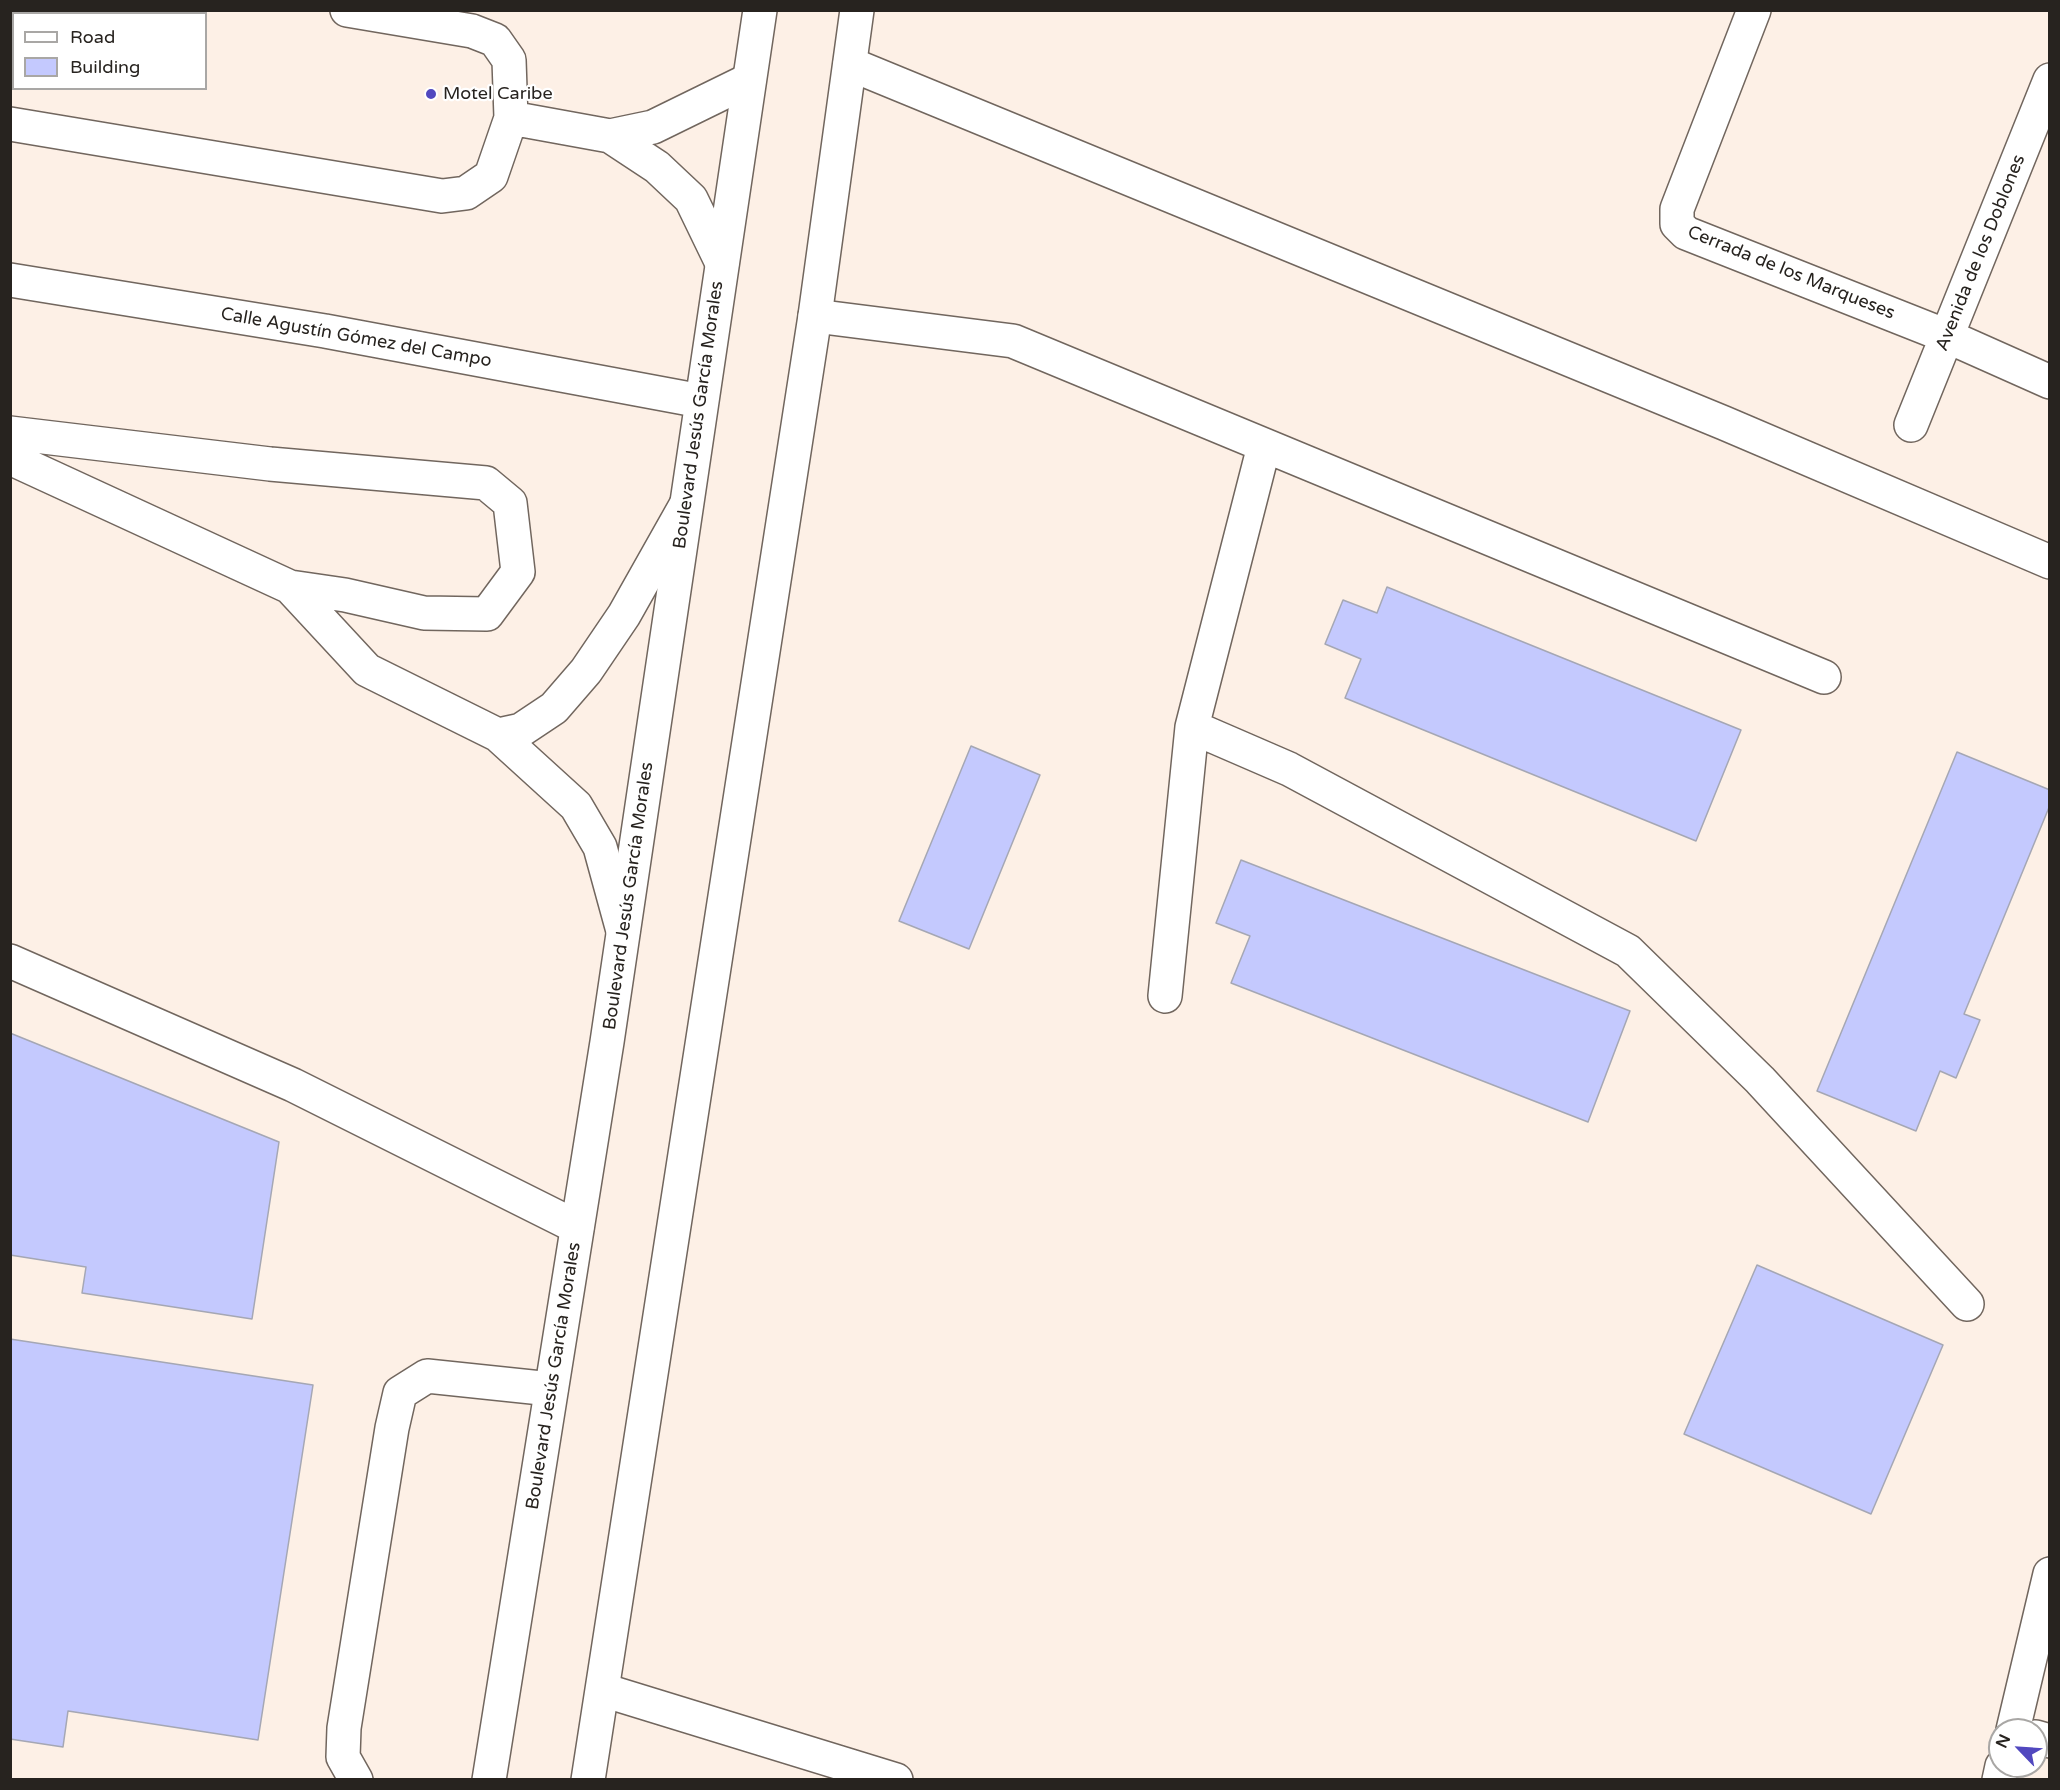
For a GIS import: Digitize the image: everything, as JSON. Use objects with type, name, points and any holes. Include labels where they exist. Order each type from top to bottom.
[{"type":"main road","points":[[10,124],[442,196],[466,193],[491,176],[511,118],[509,60],[495,40],[472,31],[347,10]]},
{"type":"main road","name":"Boulevard Jesús García Morales","points":[[489,1779],[623,932],[760,10]]},
{"type":"main road","points":[[588,1779],[815,316],[857,10]]},
{"type":"main road","name":"Cerrada de los Marqueses","points":[[1754,10],[1677,209],[1677,224],[1686,233],[1949,337],[2049,382]]},
{"type":"main road","points":[[850,64],[1724,423],[2049,562]]},
{"type":"main road","points":[[511,118],[610,136],[653,127],[749,80]]},
{"type":"main road","name":"Avenida de los Doblones","points":[[1911,425],[1949,337],[2049,80]]},
{"type":"main road","points":[[610,136],[657,167],[691,199],[722,263]]},
{"type":"main road","name":"Calle Agustín Gómez del Campo","points":[[10,280],[325,331],[701,401]]},
{"type":"main road","points":[[815,316],[1013,340],[1824,677]]},
{"type":"main road","points":[[10,433],[270,464],[486,483],[510,503],[518,572],[488,614],[424,613],[345,595],[290,587],[10,458]]},
{"type":"main road","points":[[1165,996],[1192,728],[1264,446]]},
{"type":"main road","points":[[498,735],[521,730],[555,708],[586,671],[624,615],[686,505]]},
{"type":"main road","points":[[290,587],[368,670],[498,735],[576,806],[600,847],[623,932]]},
{"type":"main road","points":[[1192,728],[1289,769],[1628,951],[1760,1080],[1967,1304]]},
{"type":"main road","points":[[10,961],[293,1085],[577,1227]]},
{"type":"main road","points":[[356,1779],[343,1757],[344,1728],[392,1428],[400,1393],[427,1376],[552,1389]]},
{"type":"main road","points":[[2016,1718],[2049,1574]]},
{"type":"main road","points":[[603,1690],[896,1779]]},
{"type":"building","points":[[1387,587],[1741,730],[1696,841],[1345,698],[1361,659],[1325,644],[1343,600],[1377,613]]},
{"type":"building","points":[[971,746],[1040,775],[969,949],[899,921]]},
{"type":"building","points":[[1957,752],[2050,790],[2050,805],[1964,1014],[1980,1020],[1956,1078],[1940,1071],[1916,1131],[1817,1091]]},
{"type":"building","points":[[1241,860],[1630,1011],[1588,1122],[1231,983],[1250,936],[1216,923]]},
{"type":"building","points":[[10,1033],[279,1142],[252,1319],[82,1293],[86,1267],[10,1255]]},
{"type":"building","points":[[1757,1265],[1943,1345],[1871,1514],[1684,1434]]},
{"type":"building","points":[[10,1339],[313,1385],[258,1740],[68,1711],[63,1747],[10,1739]]},
{"type":"place","name":"Motel Caribe","points":[[431,94]]}]
